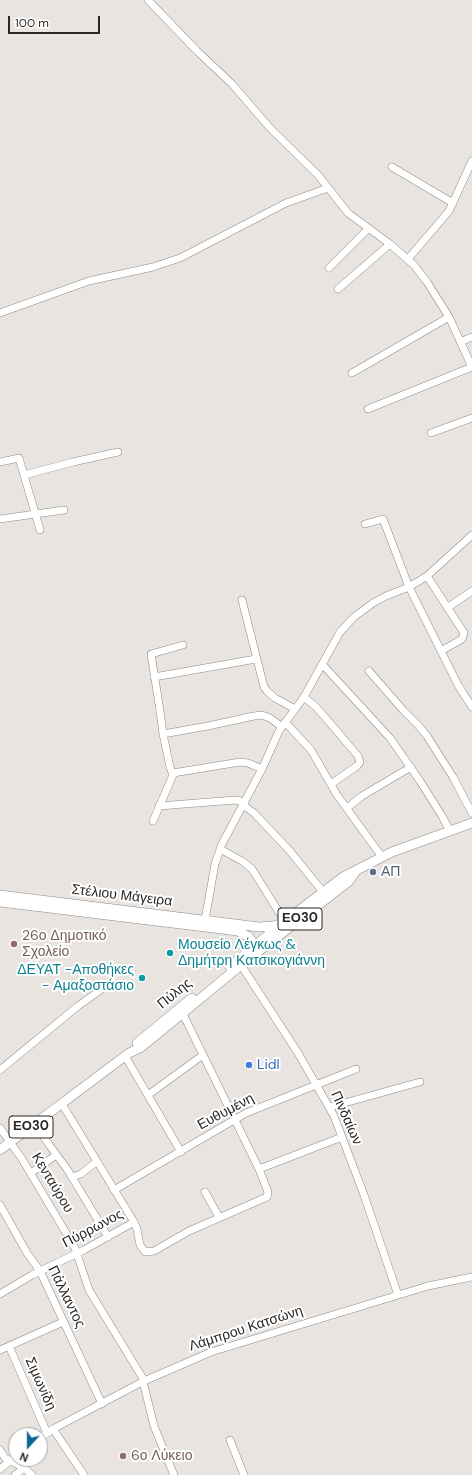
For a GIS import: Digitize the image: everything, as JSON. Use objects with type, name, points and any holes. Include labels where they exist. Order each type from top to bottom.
[{"type":"main road","name":"Πύλης","points":[[260,946],[283,923],[344,877],[382,857],[472,823]]},
{"type":"main road","name":"Πύλης","points":[[0,1150],[127,1055],[136,1043],[181,1011],[260,946],[348,882],[356,871]]},
{"type":"main road","name":"Στέλιου Μάγειρα","points":[[0,895],[267,927],[283,923]]},
{"type":"main road","name":"Στέλιου Μάγειρα","points":[[0,902],[229,930],[244,933],[260,946]]},
{"type":"main road","points":[[240,924],[253,931],[260,946]]},
{"type":"main road","points":[[229,930],[240,936],[245,942],[246,949],[241,961]]},
{"type":"street","points":[[148,0],[184,38],[232,84],[270,128],[318,175],[348,213],[408,259],[428,282],[448,317],[472,367],[368,409]]},
{"type":"street","points":[[408,259],[443,218],[453,203],[471,166]]},
{"type":"street","points":[[392,167],[453,203]]},
{"type":"street","points":[[0,313],[89,281],[153,267],[180,258],[286,203],[328,188]]},
{"type":"street","points":[[329,268],[368,229]]},
{"type":"street","points":[[338,289],[390,244]]},
{"type":"street","points":[[352,373],[448,317]]},
{"type":"street","points":[[460,342],[472,337]]},
{"type":"street","points":[[431,433],[472,418]]},
{"type":"street","points":[[24,475],[118,452]]},
{"type":"street","points":[[0,462],[19,458],[40,530]]},
{"type":"street","points":[[0,519],[64,510]]},
{"type":"street","points":[[365,524],[383,519],[409,587],[458,685],[472,707]]},
{"type":"street","points":[[205,920],[215,864],[220,849],[262,769],[276,738],[304,697],[340,632],[358,614],[382,598],[409,587],[427,576],[472,535]]},
{"type":"street","points":[[427,576],[464,633],[464,636],[459,641],[442,651]]},
{"type":"street","points":[[447,608],[472,591]]},
{"type":"street","points":[[242,600],[261,680],[267,691],[295,709]]},
{"type":"street","points":[[153,821],[171,781],[173,773],[170,767],[163,734],[151,654],[183,645]]},
{"type":"street","points":[[154,677],[256,659]]},
{"type":"street","points":[[322,664],[381,727],[411,767],[440,812],[450,831]]},
{"type":"street","points":[[369,671],[427,736],[453,777],[472,814]]},
{"type":"street","points":[[304,697],[316,707],[336,730],[358,756],[360,762],[357,766],[331,784]]},
{"type":"street","points":[[163,734],[262,715],[284,725],[310,750],[347,808],[382,857]]},
{"type":"street","points":[[173,773],[241,762],[248,763],[262,769]]},
{"type":"street","points":[[347,808],[362,796],[411,767]]},
{"type":"street","points":[[159,806],[235,800],[244,803],[290,850],[323,892]]},
{"type":"street","points":[[220,849],[245,863],[252,869],[272,899],[283,923]]},
{"type":"street","name":"Πινδαίων","points":[[241,961],[330,1107],[398,1295]]},
{"type":"street","points":[[0,1070],[78,1006],[106,986]]},
{"type":"street","points":[[62,1104],[134,1222],[138,1229],[140,1245],[143,1250],[147,1252],[154,1251],[176,1238],[219,1217],[268,1196],[268,1192],[259,1169],[181,1011]]},
{"type":"street","points":[[127,1055],[181,1152]]},
{"type":"street","points":[[148,1095],[203,1055]]},
{"type":"street","name":"Ευθυμένη","points":[[114,1190],[234,1120],[256,1109],[356,1069]]},
{"type":"street","points":[[330,1107],[420,1082]]},
{"type":"street","points":[[35,1124],[62,1162],[108,1237]]},
{"type":"street","name":"Κενταύρου","points":[[0,1128],[31,1173],[78,1253],[89,1290],[139,1371],[144,1381],[154,1426],[174,1475]]},
{"type":"street","points":[[259,1169],[342,1137]]},
{"type":"street","points":[[31,1173],[56,1155]]},
{"type":"street","points":[[72,1178],[81,1174],[96,1162]]},
{"type":"street","points":[[205,1192],[219,1217]]},
{"type":"street","name":"Πάλλαντος","points":[[0,1205],[24,1247],[40,1271],[102,1404]]},
{"type":"street","name":"Πύρρωνος","points":[[1,1290],[78,1253],[134,1222]]},
{"type":"street","name":"Λάμπρου Κατσώνη","points":[[50,1431],[144,1381],[222,1347],[428,1286],[472,1277]]},
{"type":"street","points":[[0,1350],[63,1322]]},
{"type":"street","name":"Σιμωνίδη","points":[[9,1346],[50,1431],[84,1475]]},
{"type":"street","points":[[230,1440],[244,1475]]},
{"type":"street","points":[[0,1450],[8,1460]]},
{"type":"street","points":[[0,1469],[8,1463]]},
{"type":"street","points":[[15,1475],[24,1468],[32,1475]]},
{"type":"place","name":"ΑΠ","points":[[373,872]]},
{"type":"place","name":"26ο Δημοτικό Σχολείο","points":[[14,944]]},
{"type":"place","name":"Μουσείο Λέγκως & Δημήτρη Κατσικογιάννη","points":[[170,953]]},
{"type":"place","name":"ΔΕΥΑΤ -Αποθήκες - Αμαξοστάσιο","points":[[142,978]]},
{"type":"place","name":"Lidl","points":[[249,1065]]},
{"type":"place","name":"6ο Λύκειο","points":[[123,1456]]}]
